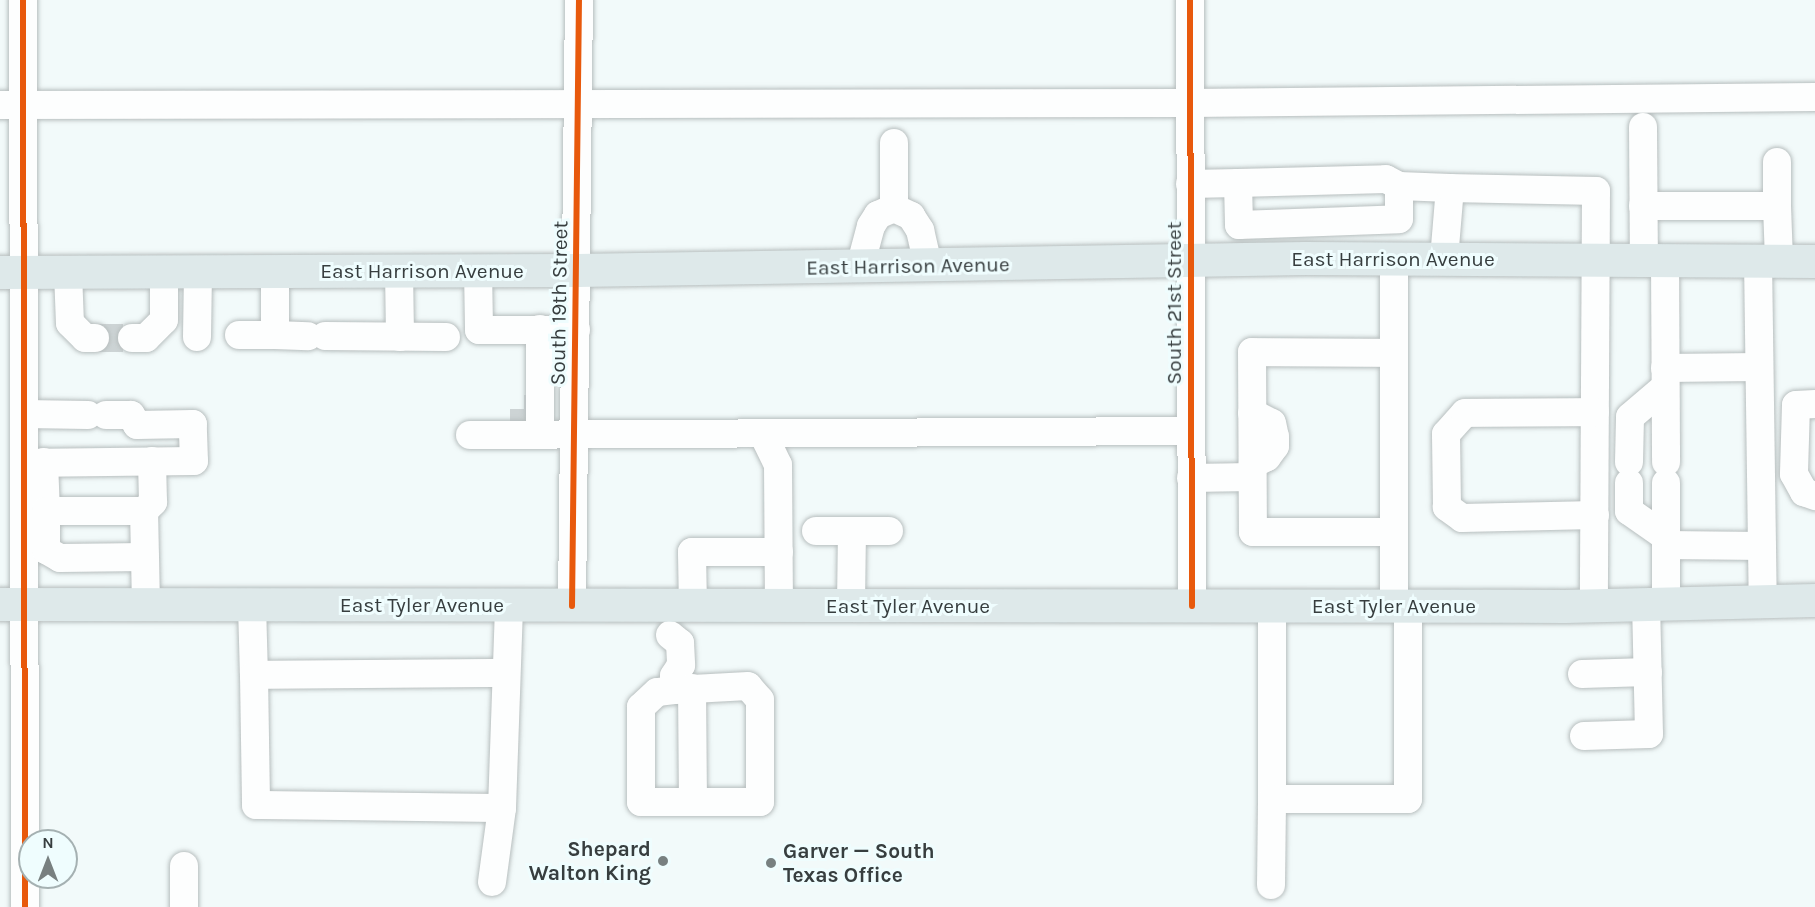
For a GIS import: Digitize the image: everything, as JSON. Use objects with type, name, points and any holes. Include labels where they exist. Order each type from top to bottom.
[{"type":"main road","name":"East Harrison Avenue","points":[[13,272],[577,270],[1190,263],[1380,258],[1815,261]]},
{"type":"main road","name":"East Tyler Avenue","points":[[13,604],[572,606],[677,615],[779,606],[1656,605],[1763,604],[1815,600]]},
{"type":"street","points":[[23,0],[12,105],[13,272],[24,444],[13,534],[13,765],[25,907]]},
{"type":"street","name":"South 19th Street","points":[[572,606],[579,0]]},
{"type":"street","name":"South 21st Street","points":[[1190,0],[1192,606]]},
{"type":"street","points":[[12,105],[578,105],[877,101],[1190,103],[1815,96]]},
{"type":"street","points":[[1584,736],[1649,734],[1648,672],[1666,541],[1666,472],[1665,377],[1654,260],[1643,206],[1643,127]]},
{"type":"street","points":[[894,142],[894,208]]},
{"type":"street","points":[[1763,604],[1759,367],[1768,260],[1777,206],[1777,162]]},
{"type":"street","points":[[1190,184],[1386,179],[1399,186],[1596,191],[1594,605]]},
{"type":"street","points":[[1238,183],[1239,225],[1399,219],[1399,186]]},
{"type":"street","points":[[1444,259],[1450,188]]},
{"type":"street","points":[[1643,206],[1777,206]]},
{"type":"street","points":[[860,267],[874,220],[887,209],[894,208],[911,216],[920,230],[928,266]]},
{"type":"street","points":[[1272,799],[1408,799],[1401,606],[1394,532],[1392,353],[1380,258],[1366,219]]},
{"type":"street","points":[[1253,225],[1253,260]]},
{"type":"street","points":[[478,270],[479,330],[576,330]]},
{"type":"street","points":[[275,271],[275,335]]},
{"type":"street","points":[[399,271],[400,337]]},
{"type":"street","points":[[68,272],[70,323],[85,338],[95,338]]},
{"type":"street","points":[[132,338],[146,338],[164,320],[164,272]]},
{"type":"street","points":[[197,337],[198,272]]},
{"type":"street","points":[[533,422],[540,379],[540,329]]},
{"type":"street","points":[[239,335],[446,337]]},
{"type":"street","points":[[1392,353],[1252,352],[1252,470],[1253,532],[1394,532]]},
{"type":"street","points":[[1759,367],[1665,377],[1630,417],[1629,512],[1666,541],[1762,546]]},
{"type":"street","points":[[540,379],[575,380]]},
{"type":"street","points":[[1815,404],[1796,405],[1794,474],[1804,492],[1815,496]]},
{"type":"street","points":[[1595,412],[1465,413],[1446,435],[1447,507],[1462,518],[1595,515]]},
{"type":"street","points":[[97,415],[131,415],[137,425],[193,424],[194,461],[152,461],[24,444],[97,415]]},
{"type":"street","points":[[470,435],[533,422],[574,435],[1191,431]]},
{"type":"street","points":[[763,434],[778,465],[779,606]]},
{"type":"street","points":[[24,444],[46,511],[46,550],[60,558],[145,557]]},
{"type":"street","points":[[46,511],[144,511],[153,502],[152,461]]},
{"type":"street","points":[[1191,478],[1252,470]]},
{"type":"street","points":[[144,511],[146,604]]},
{"type":"street","points":[[816,531],[889,531]]},
{"type":"street","points":[[851,606],[852,531]]},
{"type":"street","points":[[693,802],[680,685],[681,665],[677,615],[692,552],[779,552]]},
{"type":"street","points":[[252,605],[256,805],[502,808]]},
{"type":"street","points":[[492,882],[502,808],[509,606]]},
{"type":"street","points":[[1271,885],[1272,606]]},
{"type":"street","points":[[1582,674],[1648,672]]},
{"type":"street","points":[[254,675],[506,673]]},
{"type":"street","points":[[680,685],[748,686],[760,700],[760,802],[641,802],[641,707],[657,692],[680,685]]},
{"type":"street","points":[[184,866],[184,907]]},
{"type":"tunnel","points":[[95,338],[132,338]]},
{"type":"tunnel","points":[[524,425],[524,409],[536,409]]},
{"type":"cycle path","points":[[23,0],[25,907]]},
{"type":"cycle path","points":[[572,606],[579,0]]},
{"type":"cycle path","points":[[1190,0],[1192,606]]},
{"type":"place","name":"Shepard Walton King","points":[[663,861]]},
{"type":"place","name":"Garver — South Texas Office","points":[[771,863]]}]
